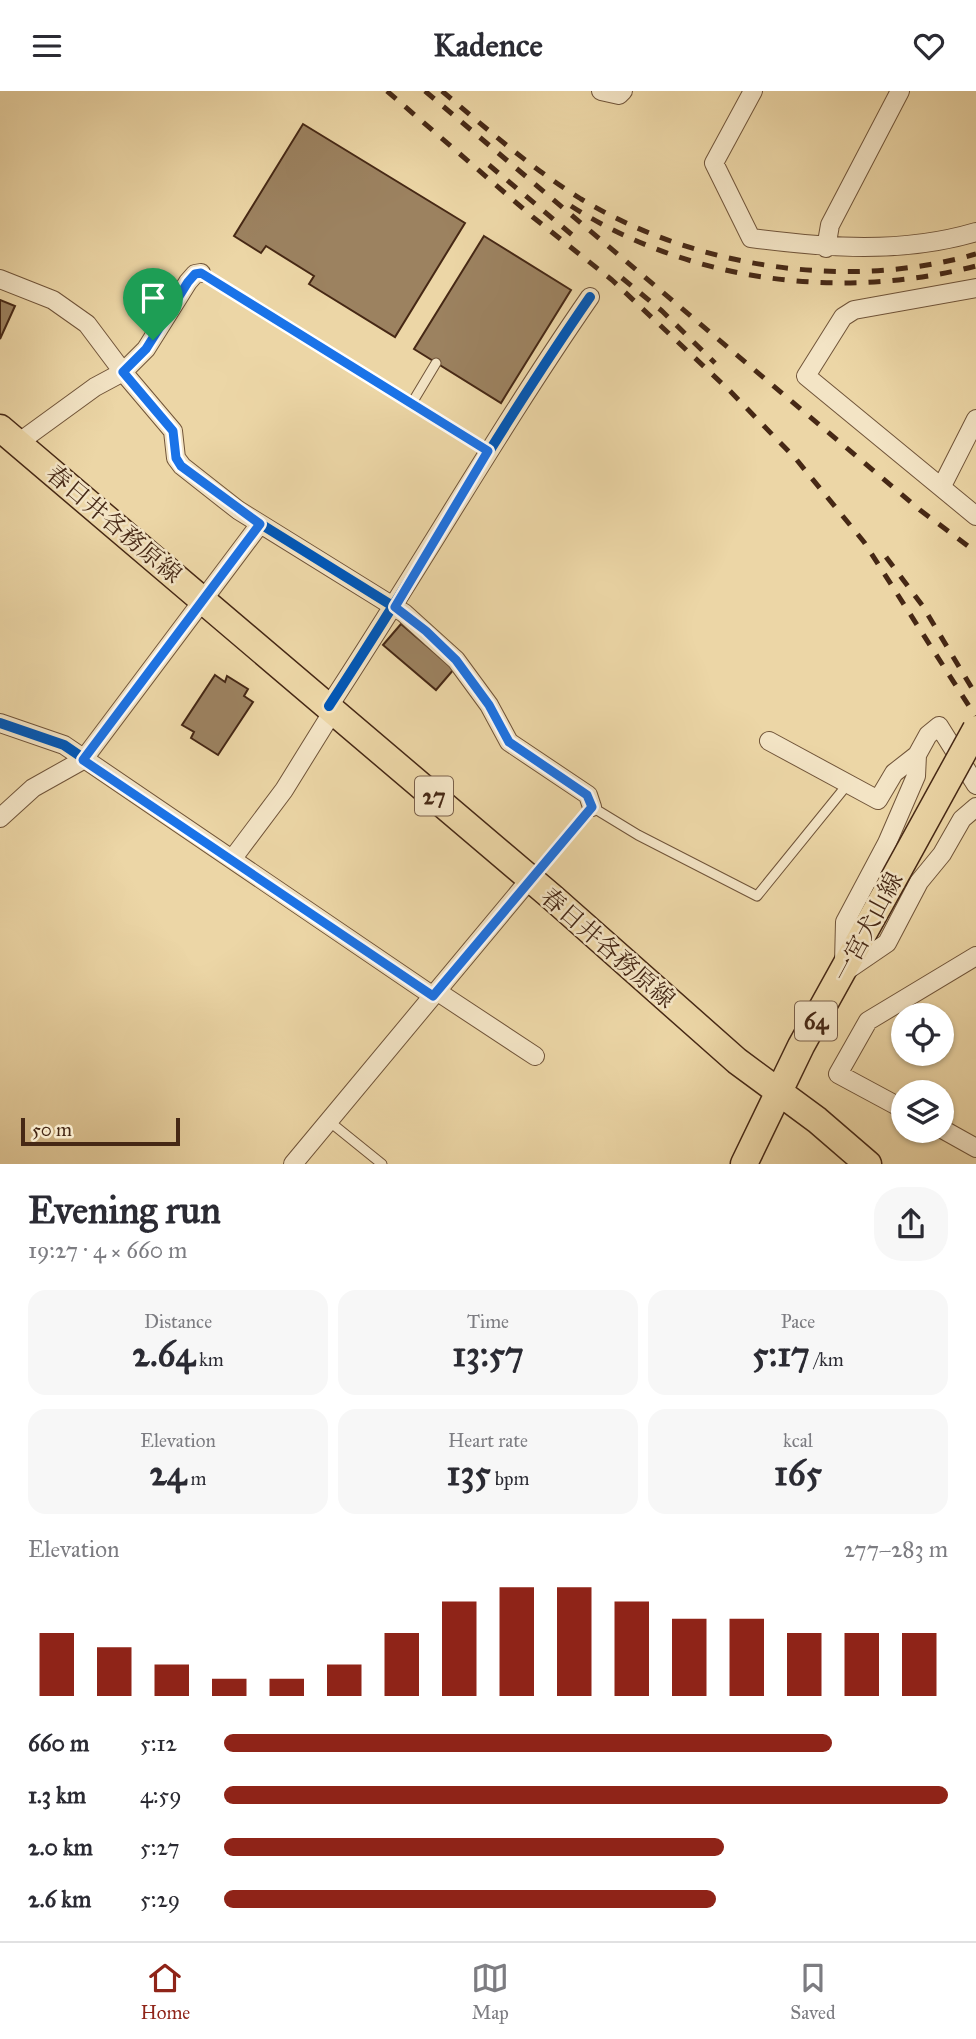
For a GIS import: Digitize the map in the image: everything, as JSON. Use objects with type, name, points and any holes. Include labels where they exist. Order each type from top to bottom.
[{"type":"main road","name":"春日井各務原線","points":[[9,435],[530,879],[737,1061],[779,1091],[868,1164]]},
{"type":"main road","name":"一宮犬山線","points":[[744,1164],[779,1091],[976,729]]},
{"type":"street","points":[[600,91],[619,95],[623,91]]},
{"type":"street","points":[[753,91],[714,163],[751,238],[826,248],[890,248],[951,239],[976,232]]},
{"type":"street","points":[[826,248],[830,225],[900,91]]},
{"type":"street","points":[[9,435],[123,372],[146,349],[188,282],[195,274],[201,273]]},
{"type":"street","points":[[0,278],[53,300],[87,324],[173,431],[176,458],[181,466],[260,524],[395,607],[426,631],[456,660],[489,705],[509,742],[587,795],[592,807]]},
{"type":"street","points":[[976,288],[854,310],[843,317],[806,376],[976,516]]},
{"type":"street","points":[[233,858],[284,790],[488,451],[590,297]]},
{"type":"street","points":[[942,486],[976,419]]},
{"type":"street","points":[[0,818],[33,788],[83,760],[260,524]]},
{"type":"street","points":[[0,723],[64,745],[436,994],[535,1056]]},
{"type":"street","points":[[769,741],[878,800],[894,773],[917,755],[928,735],[939,726],[976,785]]},
{"type":"street","points":[[844,972],[845,922],[887,843],[916,776],[917,755]]},
{"type":"street","points":[[844,972],[887,943],[919,882],[942,854],[962,818],[976,807]]},
{"type":"street","points":[[293,1164],[530,879]]},
{"type":"street","points":[[891,1103],[838,1074],[867,1021],[976,956]]},
{"type":"street","points":[[954,1135],[976,1147]]},
{"type":"lane","points":[[201,273],[488,451]]},
{"type":"lane","points":[[412,403],[436,363]]},
{"type":"lane","points":[[530,879],[592,807],[638,835],[757,896],[847,785]]},
{"type":"lane","points":[[330,1122],[382,1164]]},
{"type":"building","points":[[303,124],[465,223],[395,337],[309,284],[314,276],[266,246],[261,253],[234,236]]},
{"type":"building","points":[[484,236],[571,290],[501,403],[414,349]]},
{"type":"building","points":[[0,300],[15,306],[0,339]]},
{"type":"building","points":[[401,624],[454,669],[436,690],[383,645]]},
{"type":"building","points":[[215,675],[225,682],[227,676],[248,689],[244,696],[253,702],[218,755],[191,738],[194,732],[182,725]]},
{"type":"railway","points":[[387,91],[534,218],[612,280],[730,391],[796,459],[864,542],[976,717]]},
{"type":"railway","points":[[425,91],[920,510],[976,552]]},
{"type":"railway","points":[[442,91],[510,148],[581,199],[626,223],[673,242],[773,266],[825,271],[876,271],[927,265],[976,254]]},
{"type":"railway","points":[[489,165],[577,239]]},
{"type":"railway","points":[[571,206],[617,232],[665,252],[716,268],[767,278],[872,282],[924,277],[976,266]]},
{"type":"railway","points":[[622,278],[662,311],[715,363]]},
{"type":"railway","points":[[886,557],[922,605],[976,695]]},
{"type":"cycle path","points":[[201,273],[195,274],[188,282],[146,349],[123,372],[173,431],[176,458],[182,466],[238,510],[404,613],[456,660],[489,705],[509,742],[588,795],[592,807]]},
{"type":"cycle path","points":[[329,706],[523,398],[590,297]]},
{"type":"cycle path","points":[[0,723],[64,745],[433,996]]},
{"type":"route","points":[[201,273],[488,451],[395,607],[426,631],[456,660],[489,705],[509,742],[536,763],[587,795],[592,800],[592,807],[433,996],[233,858],[83,760],[260,524],[181,466],[176,458],[173,431],[123,372],[153,340],[188,282],[195,274],[201,273]]}]
